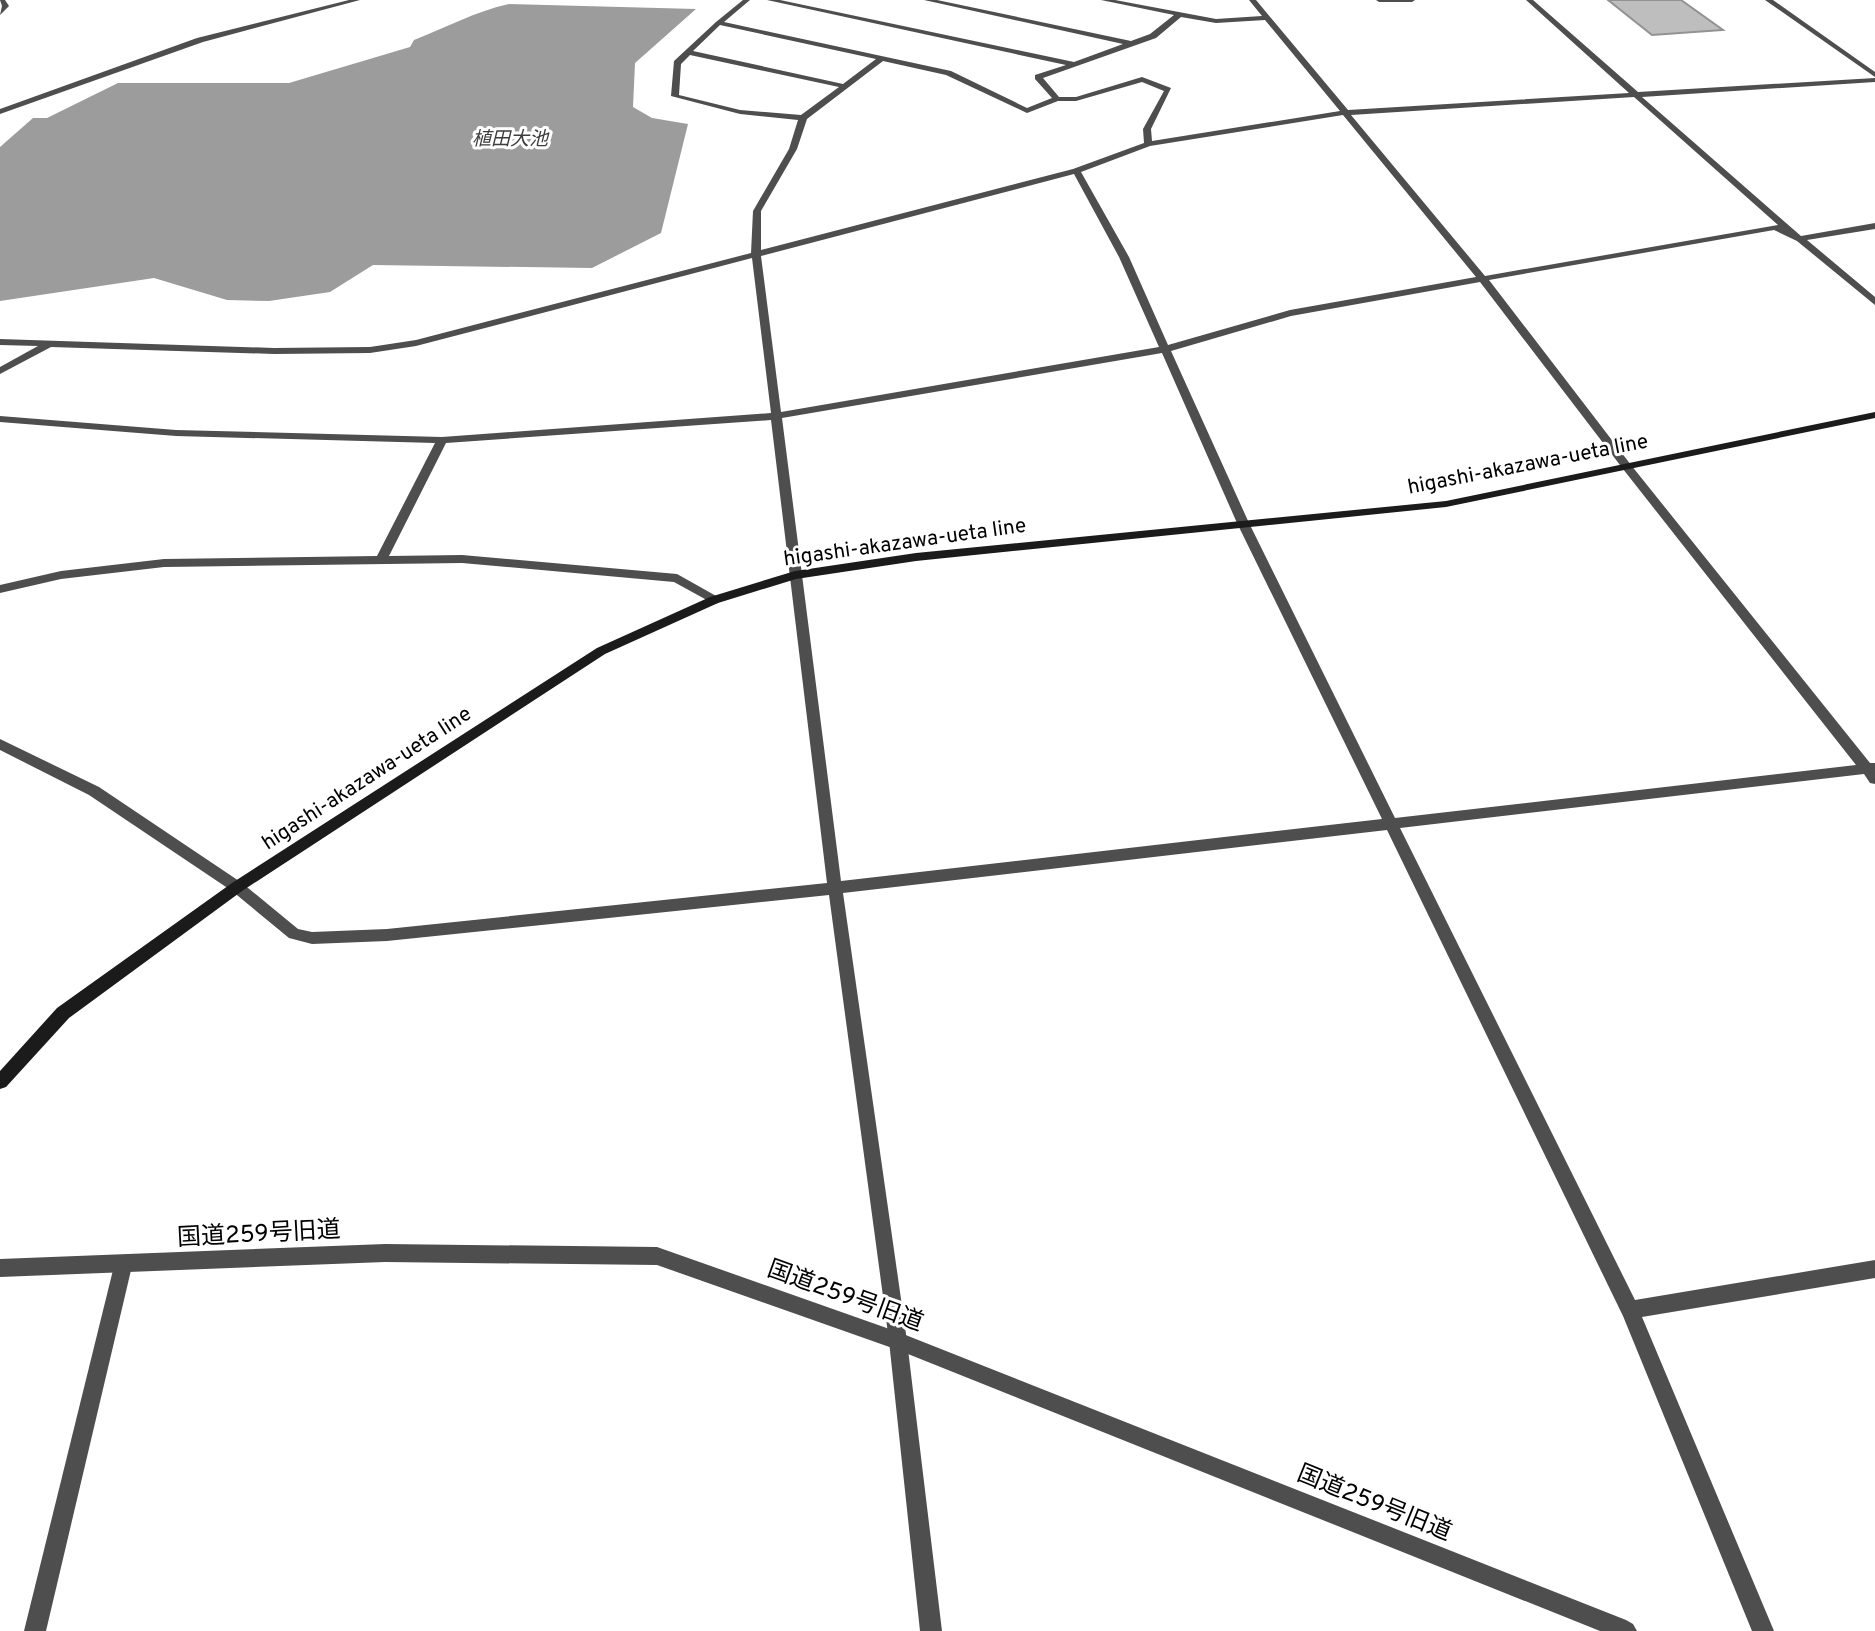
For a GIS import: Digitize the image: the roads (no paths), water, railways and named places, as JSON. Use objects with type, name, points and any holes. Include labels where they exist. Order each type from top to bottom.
[{"type":"main road","name":"higashi-akazawa-ueta line","points":[[0,1082],[63,1013],[237,887],[601,651],[714,600],[795,575],[916,557],[1446,504],[1875,415]]},
{"type":"street","points":[[0,13],[6,6],[2,0]]},
{"type":"street","points":[[0,112],[200,40],[357,0]]},
{"type":"street","points":[[747,0],[718,23],[677,63],[675,96],[740,112],[803,118]]},
{"type":"street","points":[[770,0],[1073,64]]},
{"type":"street","points":[[927,0],[961,10],[1133,44]]},
{"type":"street","points":[[1104,0],[1216,21],[1266,18]]},
{"type":"street","points":[[1252,0],[1484,280],[1627,467],[1872,772]]},
{"type":"street","points":[[1379,0],[1412,0]]},
{"type":"street","points":[[1529,0],[1798,239],[1875,302]]},
{"type":"street","points":[[1768,0],[1875,77]]},
{"type":"street","points":[[1057,99],[1038,77],[1153,36],[1179,15]]},
{"type":"street","points":[[718,23],[948,73],[1027,111],[1057,99],[1076,99],[1142,79],[1168,90],[1147,130],[1149,144]]},
{"type":"street","points":[[687,52],[843,86]]},
{"type":"street","points":[[881,59],[803,118],[793,149],[757,211],[756,253],[835,888],[898,1341],[931,1631]]},
{"type":"street","points":[[0,342],[274,351],[370,350],[416,343],[1076,171],[1149,144],[1343,113],[1875,77]]},
{"type":"street","points":[[1076,171],[1124,257],[1243,523],[1630,1310],[1763,1631]]},
{"type":"street","points":[[0,419],[176,433],[442,440],[778,416],[1166,349],[1290,313],[1775,227],[1798,239],[1875,226]]},
{"type":"street","points":[[0,371],[47,345]]},
{"type":"street","points":[[381,559],[442,440]]},
{"type":"street","points":[[0,589],[61,575],[164,563],[462,559],[677,578],[714,600]]},
{"type":"street","points":[[0,744],[94,791],[237,887],[294,934],[312,939],[387,935],[835,888],[1389,822],[1872,772]]},
{"type":"street","name":"国道259号旧道","points":[[0,1268],[123,1266],[385,1253],[657,1256],[898,1341],[1626,1631]]},
{"type":"street","points":[[35,1631],[123,1266]]},
{"type":"street","points":[[1630,1310],[1875,1269]]},
{"type":"water","name":"植田大池","points":[[509,4],[696,9],[635,63],[633,107],[652,118],[688,124],[661,233],[592,268],[373,265],[330,292],[269,301],[227,300],[154,278],[0,301],[0,147],[33,118],[47,118],[118,83],[289,83],[410,47],[414,40],[473,15]]}]
